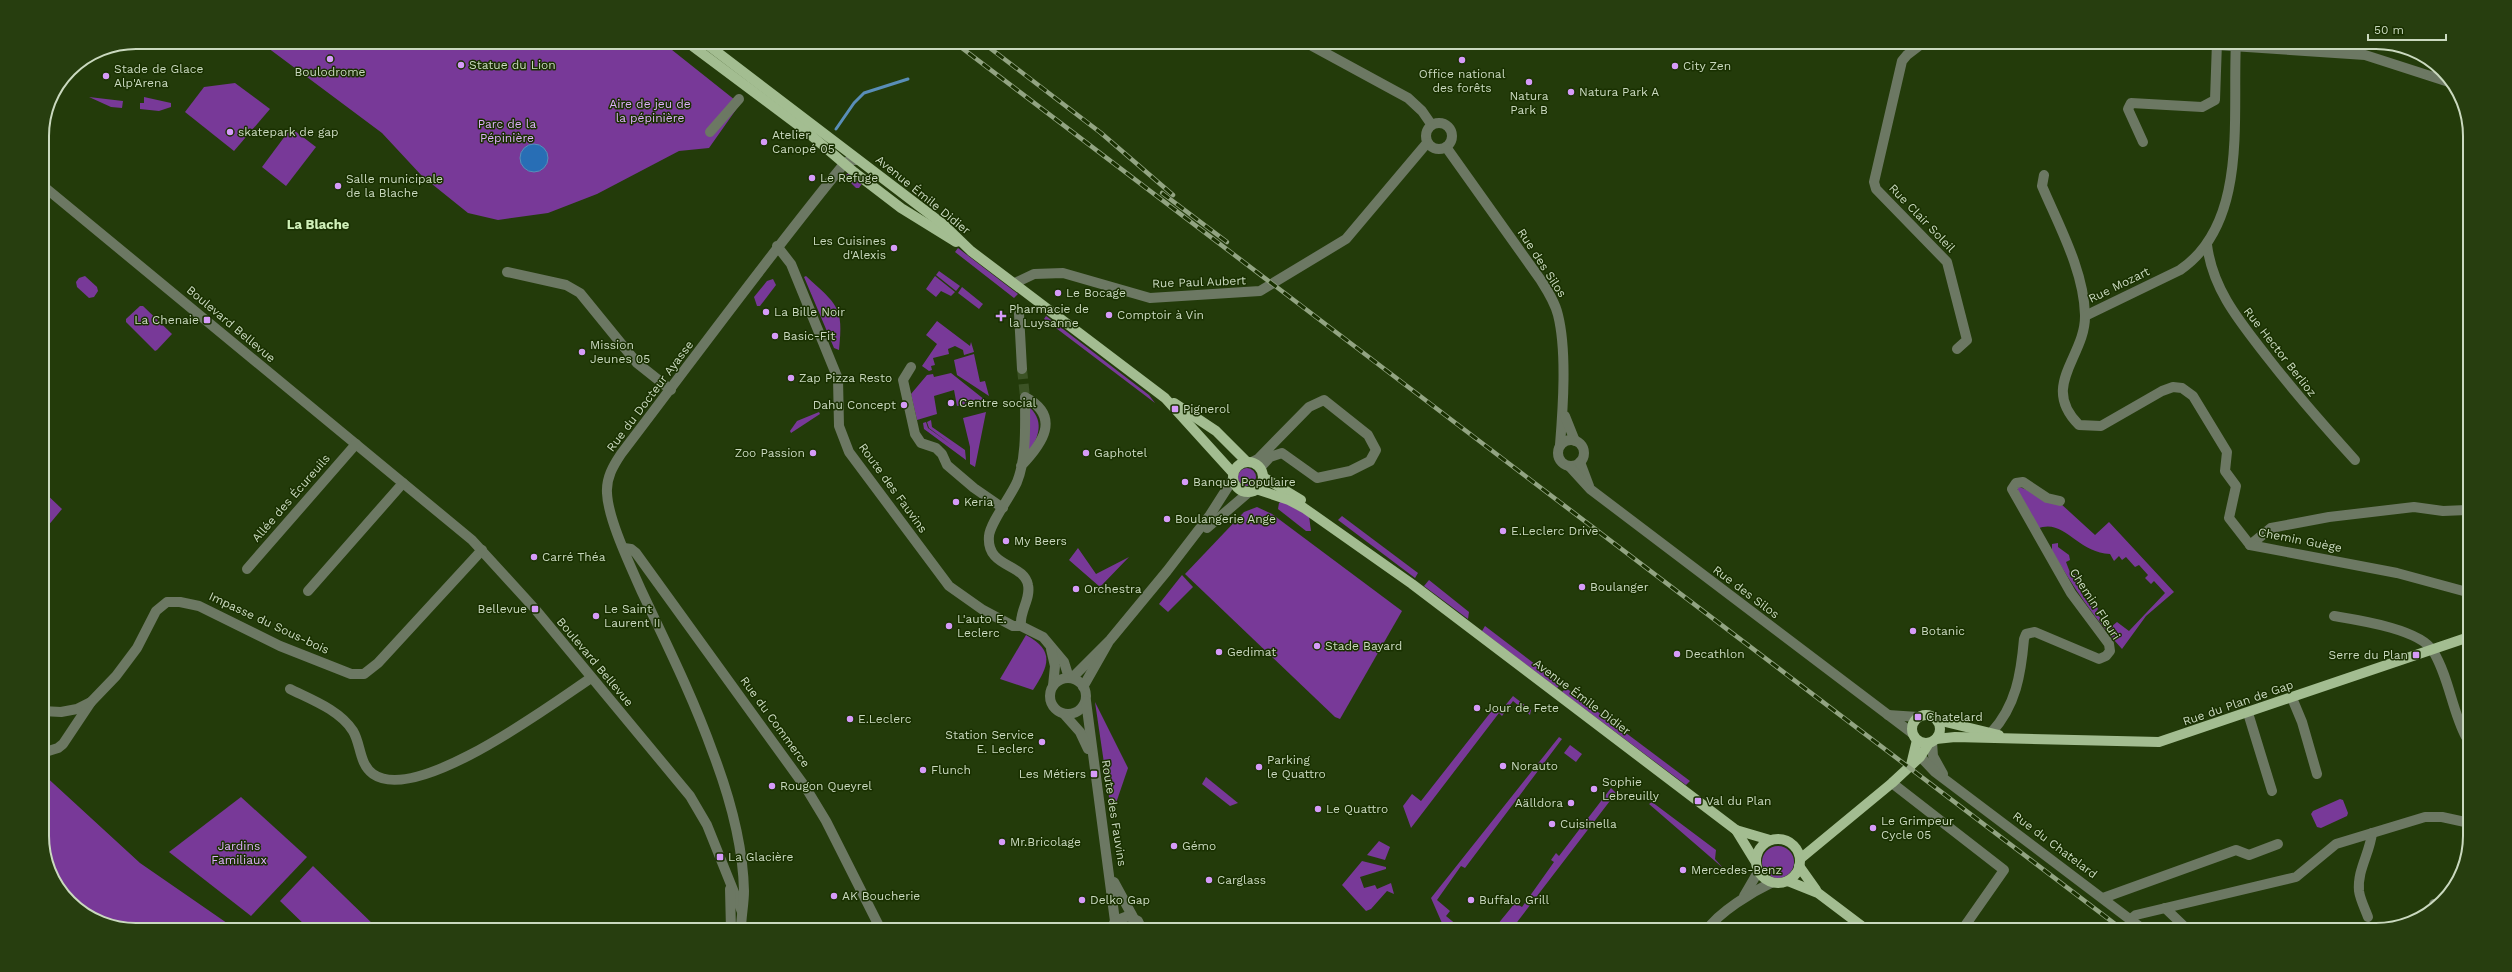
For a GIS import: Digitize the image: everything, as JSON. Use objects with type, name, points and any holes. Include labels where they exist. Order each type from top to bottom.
[{"type":"main road","name":"Avenue Émile Didier","points":[[696,49],[806,131],[844,164],[914,218],[971,251],[1015,283],[1165,398],[1193,414],[1216,432],[1255,467],[1404,576],[1412,584]]},
{"type":"main road","name":"Avenue Émile Didier","points":[[713,49],[944,225],[971,251]]},
{"type":"main road","name":"Avenue Émile Didier","points":[[1165,398],[1233,476],[1238,489],[1289,500],[1304,508],[1412,584],[1736,830],[1770,840]]},
{"type":"main road","points":[[1233,476],[1238,465],[1255,467],[1252,491]]},
{"type":"main road","name":"Rue du Plan de Gap","points":[[2010,738],[2159,742],[2248,714],[2463,639]]},
{"type":"main road","points":[[1917,754],[1912,724],[1918,717],[1928,715],[1937,720],[2010,738]]},
{"type":"main road","points":[[1788,881],[1797,872],[1800,862],[1820,843],[1892,783],[1911,765],[1917,754],[1932,741],[1940,728],[1937,720]]},
{"type":"main road","points":[[1914,736],[1932,741],[2010,738]]},
{"type":"main road","name":"Avenue Émile Didier","points":[[1736,830],[1755,861]]},
{"type":"main road","points":[[1818,893],[1800,862],[1794,847],[1784,840],[1770,840],[1761,846],[1755,861],[1758,872],[1771,883],[1788,881],[1818,893],[1858,923]]},
{"type":"main road","points":[[1794,847],[1820,843]]},
{"type":"street","points":[[1318,49],[1408,98],[1422,112],[1431,124]]},
{"type":"street","name":"Rue Clair Soleil","points":[[1914,49],[1907,54],[1902,61],[1874,182],[1876,189],[1950,267],[1967,340],[1957,349]]},
{"type":"street","points":[[2143,142],[2128,109],[2131,103],[2202,107],[2212,103],[2215,100],[2217,49]]},
{"type":"street","name":"Rue Mozart","points":[[2236,49],[2231,184],[2221,217],[2207,245],[2193,261],[2180,270],[2085,316],[2083,328],[2068,367],[2062,391],[2070,416],[2079,425],[2100,426],[2162,391],[2173,387],[2182,388],[2193,396],[2227,452],[2225,471],[2236,486],[2229,518],[2250,546]]},
{"type":"street","points":[[2295,49],[2365,55],[2442,80]]},
{"type":"street","points":[[710,132],[739,99]]},
{"type":"street","points":[[1442,123],[1450,129],[1452,139],[1446,147],[1438,149],[1427,143],[1426,133],[1431,124],[1442,123]]},
{"type":"street","name":"Rue Paul Aubert","points":[[1015,283],[1034,274],[1064,273],[1150,298],[1260,292],[1346,239],[1427,143]]},
{"type":"street","name":"Rue des Silos","points":[[1446,147],[1551,296],[1558,315],[1561,335],[1564,412],[1560,445]]},
{"type":"street","points":[[844,164],[850,160],[858,160]]},
{"type":"street","name":"Rue du Docteur Ayasse","points":[[741,923],[744,892],[742,872],[729,806],[713,752],[624,548],[607,497],[610,474],[620,454],[671,390],[777,246],[844,164]]},
{"type":"street","points":[[2044,175],[2042,186],[2075,267],[2085,316]]},
{"type":"street","name":"Boulevard Bellevue","points":[[49,191],[482,550],[693,801],[707,825],[742,912]]},
{"type":"street","name":"Rue Hector Berlioz","points":[[2207,245],[2212,272],[2228,306],[2307,408],[2355,460]]},
{"type":"street","name":"Route des Fauvins","points":[[777,246],[791,264],[838,379],[839,426],[849,452],[949,586],[982,610],[1013,626],[1021,626],[1043,637],[1064,662],[1071,678]]},
{"type":"street","points":[[507,272],[566,285],[580,293],[637,363],[671,390]]},
{"type":"street","points":[[1019,314],[1022,369]]},
{"type":"street","points":[[912,367],[903,380],[915,434],[921,443],[936,448],[942,454],[947,465],[974,488],[1002,508]]},
{"type":"street","points":[[1021,466],[1037,450],[1044,438],[1046,428],[1039,407],[1025,397],[1025,428],[1021,466],[1017,481],[988,535],[990,550],[994,557],[1026,580],[1028,585],[1027,597],[1021,613],[1021,626]]},
{"type":"street","points":[[1324,400],[1368,435],[1376,450],[1370,461],[1326,478],[1317,478],[1282,454],[1270,456],[1255,467],[1258,459],[1309,407],[1324,400]]},
{"type":"street","name":"Rue des Silos","points":[[1564,412],[1575,441]]},
{"type":"street","points":[[1580,462],[1569,466],[1560,462],[1558,457],[1560,445],[1565,441],[1575,441],[1583,450],[1580,462],[1590,489]]},
{"type":"street","name":"Allée des Écureuils","points":[[246,569],[356,444]]},
{"type":"street","name":"Rue des Silos","points":[[1569,466],[1590,489],[1914,736]]},
{"type":"street","points":[[1089,667],[1083,687],[1086,701],[1077,712],[1064,714],[1054,709],[1050,703],[1050,692],[1053,686],[1058,680],[1071,678],[1089,667],[1176,560],[1210,515],[1233,476]]},
{"type":"street","name":"Chemin Fleuri","points":[[1991,733],[2005,715],[2019,684],[2024,639],[2026,634],[2035,632],[2099,659],[2106,656],[2110,651],[2109,644],[2071,593],[2012,488],[2016,483],[2023,482],[2047,498],[2060,501]]},
{"type":"street","points":[[308,591],[403,483]]},
{"type":"street","points":[[1176,560],[1224,511],[1252,491]]},
{"type":"street","name":"Chemin Guège","points":[[2250,546],[2270,528],[2330,517],[2414,507],[2443,511],[2463,510]]},
{"type":"street","name":"Chemin Guège","points":[[2250,546],[2397,573],[2463,591]]},
{"type":"street","name":"Rue du Commerce","points":[[624,548],[631,549],[636,553],[810,794],[826,821],[877,923]]},
{"type":"street","name":"Impasse du Sous-bois","points":[[49,711],[61,712],[77,709],[91,702],[121,670],[137,648],[156,611],[167,602],[180,602],[199,606],[280,646],[351,674],[364,674],[378,663],[482,550]]},
{"type":"street","points":[[2334,616],[2374,622],[2391,627],[2433,650],[2463,728]]},
{"type":"street","points":[[1050,644],[1055,659],[1053,686]]},
{"type":"street","points":[[290,689],[312,700],[339,717],[354,733],[362,760],[370,771],[385,779],[397,781],[407,780],[458,762],[591,678]]},
{"type":"street","points":[[1071,678],[1083,687]]},
{"type":"street","points":[[2292,698],[2302,722],[2317,774]]},
{"type":"street","name":"Route des Fauvins","points":[[1086,701],[1092,756],[1110,874],[1113,923]]},
{"type":"street","points":[[49,750],[63,744],[91,702]]},
{"type":"street","name":"Route des Fauvins","points":[[1064,714],[1080,732],[1092,756]]},
{"type":"street","points":[[2248,714],[2272,791]]},
{"type":"street","points":[[1887,715],[1918,717]]},
{"type":"street","name":"Rue du Chatelard","points":[[1932,741],[1933,756],[1938,768],[1949,781]]},
{"type":"street","name":"Rue du Chatelard","points":[[1917,754],[1935,772],[1949,781],[2136,923]]},
{"type":"street","points":[[1892,783],[1897,789],[2004,870],[1967,923]]},
{"type":"street","points":[[2131,919],[2136,915],[2296,877],[2336,844],[2425,817],[2442,817],[2463,822]]},
{"type":"street","points":[[2368,917],[2359,892],[2360,872],[2371,845],[2372,833]]},
{"type":"street","points":[[2103,898],[2236,850],[2249,855],[2278,844]]},
{"type":"street","points":[[731,923],[730,885],[742,872]]},
{"type":"street","points":[[1740,902],[1758,872]]},
{"type":"street","name":"Route des Fauvins","points":[[1110,874],[1133,917],[1139,923]]},
{"type":"street","points":[[1713,923],[1740,902],[1771,883]]},
{"type":"street","points":[[2165,908],[2181,923]]},
{"type":"street","points":[[1115,923],[1123,916],[1133,917]]},
{"type":"green space","name":"Parc de la Pépinière","points":[[269,49],[671,49],[740,104],[709,148],[679,151],[597,194],[548,213],[498,220],[468,213],[422,176],[382,133]]},
{"type":"green space","name":"skatepark de gap","points":[[235,83],[270,109],[234,151],[185,112],[204,87]]},
{"type":"green space","points":[[89,97],[123,101],[122,108],[111,107]]},
{"type":"green space","points":[[144,97],[171,103],[171,107],[159,111],[140,109],[140,103],[144,103]]},
{"type":"green space","points":[[291,128],[316,147],[286,186],[262,167]]},
{"type":"green space","points":[[849,173],[863,182],[859,188],[856,188],[844,176]]},
{"type":"green space","points":[[958,248],[1018,294],[1014,298],[955,252]]},
{"type":"green space","points":[[939,271],[960,286],[956,291],[936,275]]},
{"type":"green space","points":[[85,276],[97,287],[98,291],[94,297],[89,298],[77,287],[76,282],[79,278]]},
{"type":"green space","points":[[806,276],[836,307],[840,324],[839,350],[834,348],[804,277]]},
{"type":"green space","points":[[935,276],[955,292],[951,296],[941,291],[936,297],[926,289]]},
{"type":"green space","points":[[773,279],[776,285],[760,306],[757,306],[754,297],[767,281]]},
{"type":"green space","points":[[962,287],[983,304],[979,309],[958,293]]},
{"type":"green space","points":[[140,306],[143,306],[172,334],[155,351],[126,322],[126,319]]},
{"type":"green space","points":[[1046,316],[1149,395],[1155,403],[1044,319]]},
{"type":"green space","points":[[937,321],[970,346],[971,342],[974,352],[964,355],[963,350],[955,346],[948,349],[949,354],[933,358],[935,365],[931,366],[932,370],[929,371],[922,366],[937,344],[926,335]]},
{"type":"green space","points":[[974,354],[980,382],[985,381],[989,396],[957,375],[954,360]]},
{"type":"green space","points":[[951,373],[985,400],[957,406],[954,390],[934,396],[937,414],[917,420],[911,394],[927,375],[933,374],[934,377]]},
{"type":"green space","points":[[1028,406],[1036,416],[1039,428],[1036,439],[1029,451]]},
{"type":"green space","points":[[819,412],[820,414],[791,433],[790,431],[797,421]]},
{"type":"green space","points":[[986,412],[975,467],[970,464],[970,447],[963,418]]},
{"type":"green space","points":[[931,420],[932,427],[965,450],[966,460],[924,429],[923,423],[926,422],[928,428],[953,446],[929,428],[927,422]]},
{"type":"green space","points":[[1247,468],[1253,471],[1256,477],[1253,483],[1247,486],[1241,483],[1238,477],[1241,471]]},
{"type":"green space","points":[[2017,486],[2060,503],[2095,535],[2109,522],[2174,592],[2146,616],[2122,649],[2076,590],[2052,551],[2052,544],[2058,543],[2058,547],[2069,555],[2070,560],[2066,562],[2071,575],[2076,574],[2079,581],[2081,581],[2083,585],[2080,590],[2084,598],[2090,599],[2093,605],[2096,604],[2098,609],[2095,613],[2111,627],[2117,622],[2129,631],[2165,593],[2154,581],[2151,584],[2145,578],[2148,575],[2139,565],[2135,567],[2126,557],[2122,560],[2119,556],[2114,561],[2110,554],[2098,552],[2088,548],[2063,531],[2047,527],[2037,529],[2018,498]]},
{"type":"green space","points":[[49,497],[62,509],[49,525]]},
{"type":"green space","points":[[1282,501],[1309,516],[1311,531],[1306,531],[1278,509],[1279,503]]},
{"type":"green space","name":"Stade Bayard","points":[[1257,507],[1272,514],[1402,611],[1340,719],[1335,717],[1185,574],[1244,512]]},
{"type":"green space","points":[[1342,516],[1418,573],[1415,578],[1338,520]]},
{"type":"green space","points":[[1078,548],[1096,574],[1129,557],[1100,587],[1069,560]]},
{"type":"green space","points":[[1182,575],[1193,587],[1168,612],[1159,604]]},
{"type":"green space","points":[[1429,580],[1469,612],[1468,619],[1424,586]]},
{"type":"green space","points":[[1485,626],[1561,684],[1557,688],[1482,631]]},
{"type":"green space","points":[[1026,635],[1042,647],[1046,660],[1042,674],[1033,690],[1000,679]]},
{"type":"green space","points":[[1566,688],[1690,781],[1686,785],[1562,692]]},
{"type":"green space","points":[[1513,696],[1531,710],[1530,715],[1513,701],[1502,716],[1499,713]]},
{"type":"green space","points":[[1095,702],[1128,768],[1114,809],[1110,804]]},
{"type":"green space","points":[[1494,708],[1499,713],[1411,828],[1403,806],[1412,794],[1421,801]]},
{"type":"green space","points":[[1559,737],[1562,739],[1465,868],[1461,866],[1437,900],[1450,911],[1446,916],[1454,923],[1442,923],[1431,898]]},
{"type":"green space","points":[[1570,745],[1582,754],[1576,762],[1564,753]]},
{"type":"green space","points":[[1206,777],[1238,803],[1230,806],[1202,784]]},
{"type":"green space","points":[[49,779],[140,863],[227,923],[131,923],[108,918],[83,905],[67,889],[52,858],[49,841]]},
{"type":"green space","points":[[1611,788],[1616,793],[1516,923],[1499,923],[1515,903],[1522,907],[1554,862],[1551,860],[1556,853],[1559,856]]},
{"type":"green space","name":"Jardins Familiaux","points":[[241,797],[307,857],[251,916],[169,852]]},
{"type":"green space","points":[[2340,799],[2343,800],[2348,813],[2347,816],[2321,828],[2317,827],[2311,814],[2313,811]]},
{"type":"green space","points":[[1652,802],[1716,850],[1715,859],[1723,868],[1649,804]]},
{"type":"green space","points":[[1379,841],[1390,847],[1385,860],[1367,855]]},
{"type":"green space","points":[[1778,846],[1789,851],[1794,862],[1789,873],[1778,878],[1767,873],[1762,862],[1767,851]]},
{"type":"green space","points":[[1362,861],[1386,867],[1386,869],[1360,877],[1364,888],[1375,885],[1377,889],[1391,883],[1394,894],[1387,891],[1371,909],[1366,911],[1342,885]]},
{"type":"green space","points":[[313,866],[372,923],[303,923],[280,901]]},
{"type":"water","points":[[534,144],[544,148],[548,158],[544,168],[534,172],[524,168],[520,158],[524,148]]},
{"type":"waterway","points":[[836,129],[854,103],[864,93],[908,79]]},
{"type":"tunnel","points":[[1022,369],[1025,397]]},
{"type":"railway","points":[[963,49],[2114,923]]},
{"type":"railway","points":[[991,49],[1101,133],[1173,195]]},
{"type":"railway","points":[[1162,193],[1227,242]]},
{"type":"place","name":"Boulodrome","points":[[330,59]]},
{"type":"place","name":"Office national des forêts","points":[[1462,60]]},
{"type":"place","name":"Statue du Lion","points":[[461,65]]},
{"type":"place","name":"City Zen","points":[[1675,66]]},
{"type":"place","name":"Stade de Glace Alp'Arena","points":[[106,76]]},
{"type":"place","name":"Natura Park B","points":[[1529,82]]},
{"type":"place","name":"Natura Park A","points":[[1571,92]]},
{"type":"place","name":"skatepark de gap","points":[[230,132]]},
{"type":"place","name":"Atelier Canopé 05","points":[[764,142]]},
{"type":"place","name":"Le Refuge","points":[[812,178]]},
{"type":"place","name":"Salle municipale de la Blache","points":[[338,186]]},
{"type":"place","name":"Les Cuisines d'Alexis","points":[[894,248]]},
{"type":"place","name":"Le Bocage","points":[[1058,293]]},
{"type":"place","name":"La Bille Noir","points":[[766,312]]},
{"type":"place","name":"Comptoir à Vin","points":[[1109,315]]},
{"type":"place","name":"Pharmacie de la Luysanne","points":[[1001,316]]},
{"type":"place","name":"La Chenaie","points":[[207,320]]},
{"type":"place","name":"Basic-Fit","points":[[775,336]]},
{"type":"place","name":"Mission Jeunes 05","points":[[582,352]]},
{"type":"place","name":"Zap Pizza Resto","points":[[791,378]]},
{"type":"place","name":"Centre social","points":[[951,403]]},
{"type":"place","name":"Dahu Concept","points":[[904,405]]},
{"type":"place","name":"Pignerol","points":[[1175,409]]},
{"type":"place","name":"Zoo Passion","points":[[813,453]]},
{"type":"place","name":"Gaphotel","points":[[1086,453]]},
{"type":"place","name":"Banque Populaire","points":[[1185,482]]},
{"type":"place","name":"Keria","points":[[956,502]]},
{"type":"place","name":"Boulangerie Ange","points":[[1167,519]]},
{"type":"place","name":"E.Leclerc Drive","points":[[1503,531]]},
{"type":"place","name":"My Beers","points":[[1006,541]]},
{"type":"place","name":"Carré Théa","points":[[534,557]]},
{"type":"place","name":"Boulanger","points":[[1582,587]]},
{"type":"place","name":"Orchestra","points":[[1076,589]]},
{"type":"place","name":"Bellevue","points":[[535,609]]},
{"type":"place","name":"Le Saint Laurent II","points":[[596,616]]},
{"type":"place","name":"L'auto E. Leclerc","points":[[949,626]]},
{"type":"place","name":"Botanic","points":[[1913,631]]},
{"type":"place","name":"Stade Bayard","points":[[1317,646]]},
{"type":"place","name":"Gedimat","points":[[1219,652]]},
{"type":"place","name":"Decathlon","points":[[1677,654]]},
{"type":"place","name":"Serre du Plan","points":[[2416,655]]},
{"type":"place","name":"Jour de Fete","points":[[1477,708]]},
{"type":"place","name":"Chatelard","points":[[1918,717]]},
{"type":"place","name":"E.Leclerc","points":[[850,719]]},
{"type":"place","name":"Station Service E. Leclerc","points":[[1042,742]]},
{"type":"place","name":"Norauto","points":[[1503,766]]},
{"type":"place","name":"Parking le Quattro","points":[[1259,767]]},
{"type":"place","name":"Flunch","points":[[923,770]]},
{"type":"place","name":"Les Métiers","points":[[1094,774]]},
{"type":"place","name":"Rougon Queyrel","points":[[772,786]]},
{"type":"place","name":"Sophie Lebreuilly","points":[[1594,789]]},
{"type":"place","name":"Val du Plan","points":[[1698,801]]},
{"type":"place","name":"Aälldora","points":[[1571,803]]},
{"type":"place","name":"Le Quattro","points":[[1318,809]]},
{"type":"place","name":"Cuisinella","points":[[1552,824]]},
{"type":"place","name":"Le Grimpeur Cycle 05","points":[[1873,828]]},
{"type":"place","name":"Mr.Bricolage","points":[[1002,842]]},
{"type":"place","name":"Gémo","points":[[1174,846]]},
{"type":"place","name":"La Glacière","points":[[720,857]]},
{"type":"place","name":"Mercedes-Benz","points":[[1683,870]]},
{"type":"place","name":"Carglass","points":[[1209,880]]},
{"type":"place","name":"AK Boucherie","points":[[834,896]]},
{"type":"place","name":"Delko Gap","points":[[1082,900]]},
{"type":"place","name":"Buffalo Grill","points":[[1471,900]]},
{"type":"district","name":"La Blache","points":[[318,224]]},
{"type":"park label","name":"Aire de jeu de la pépinière","points":[[650,111]]}]
